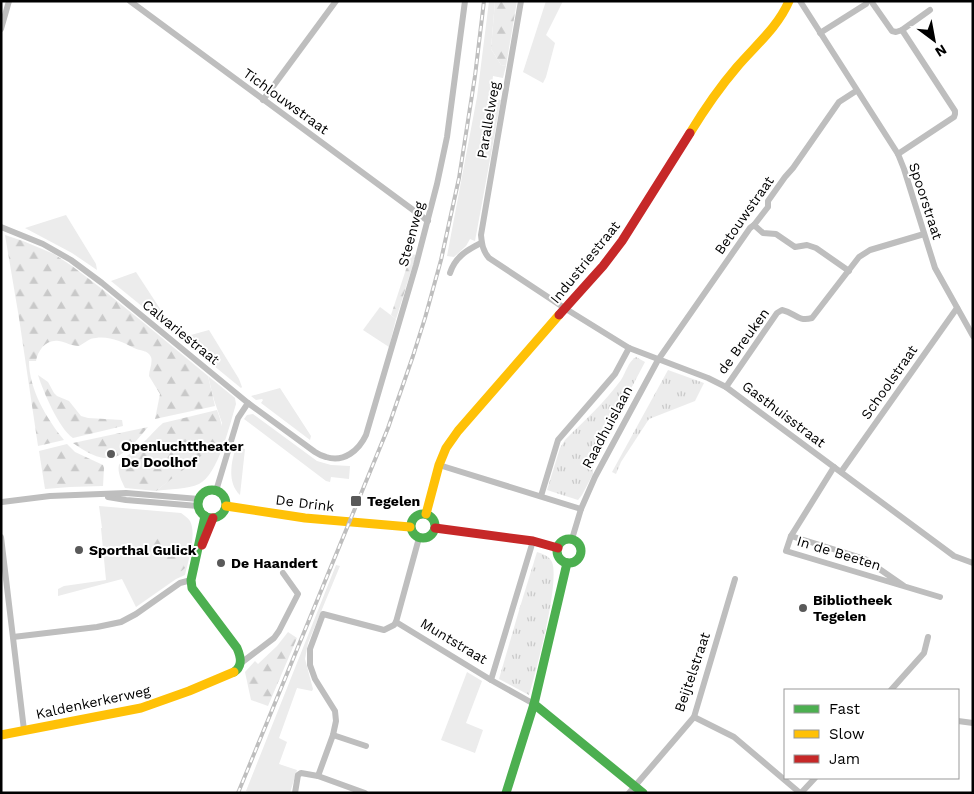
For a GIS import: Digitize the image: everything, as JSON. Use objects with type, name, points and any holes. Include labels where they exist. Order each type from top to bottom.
[{"type":"street","points":[[1,29],[9,1]]},
{"type":"street","name":"Tichlouwstraat","points":[[130,1],[428,221]]},
{"type":"street","points":[[263,100],[336,1]]},
{"type":"street","name":"Steenweg","points":[[342,457],[356,450],[362,444],[366,435],[416,266],[437,184],[446,137],[466,1]]},
{"type":"street","name":"Parallelweg","points":[[482,243],[481,235],[521,1]]},
{"type":"street","name":"Industriestraat","points":[[426,514],[439,465],[446,448],[458,431],[603,266],[622,241],[708,104],[736,68],[772,28],[785,10],[788,1]]},
{"type":"street","name":"Spoorstraat","points":[[800,1],[898,154],[935,268],[973,336]]},
{"type":"street","points":[[820,32],[866,4],[867,1]]},
{"type":"street","points":[[872,1],[892,31],[896,32],[902,30],[930,10]]},
{"type":"street","points":[[898,154],[954,117],[955,114],[955,111],[902,30]]},
{"type":"street","name":"Betouwstraat","points":[[658,360],[750,228],[768,206],[768,201],[779,185],[840,102],[856,91]]},
{"type":"street","points":[[754,225],[763,233],[776,234],[795,247],[807,245],[816,248],[849,271]]},
{"type":"street","name":"Calvariestraat","points":[[1,227],[43,244],[71,260],[102,282],[248,403],[315,452],[327,458],[342,457]]},
{"type":"street","name":"de Breuken","points":[[726,387],[777,313],[782,310],[789,311],[798,318],[805,320],[812,318],[859,257],[870,250],[924,234]]},
{"type":"street","points":[[450,273],[452,266],[459,257],[482,243],[484,251],[490,258],[566,309]]},
{"type":"street","name":"Schoolstraat","points":[[841,472],[957,308]]},
{"type":"street","name":"Gasthuisstraat","points":[[566,309],[629,348],[708,378],[726,387],[954,556],[973,563]]},
{"type":"street","name":"Raadhuislaan","points":[[541,496],[558,440],[615,374],[629,348]]},
{"type":"street","name":"Raadhuislaan","points":[[572,539],[581,509],[595,477],[658,360]]},
{"type":"street","points":[[216,490],[238,418],[248,403]]},
{"type":"street","points":[[439,465],[581,509]]},
{"type":"street","points":[[791,536],[834,466]]},
{"type":"street","points":[[210,490],[216,490],[224,496],[226,506],[222,514],[209,517],[201,512],[199,502],[202,494],[210,490]]},
{"type":"street","points":[[2,502],[50,496],[126,492],[199,502]]},
{"type":"street","name":"De Drink","points":[[226,506],[305,518],[410,527]]},
{"type":"street","points":[[426,514],[433,519],[435,528],[433,533],[427,538],[419,538],[413,534],[410,527],[415,516],[426,514]]},
{"type":"street","points":[[209,517],[194,564],[191,580],[192,588],[237,648],[241,657],[241,663]]},
{"type":"street","points":[[435,528],[533,541],[558,548]]},
{"type":"street","name":"In de Beeten","points":[[904,586],[865,558],[791,536],[786,551],[940,597]]},
{"type":"street","points":[[1,537],[24,730]]},
{"type":"street","points":[[318,776],[333,735],[336,721],[335,711],[315,679],[310,665],[310,649],[323,614],[384,630],[394,625],[419,538]]},
{"type":"street","points":[[572,539],[580,545],[581,554],[577,560],[570,563],[563,562],[558,556],[558,548],[563,540],[572,539]]},
{"type":"street","points":[[491,680],[533,541]]},
{"type":"street","points":[[506,793],[534,704],[567,563]]},
{"type":"street","points":[[241,663],[274,638],[298,594],[283,573]]},
{"type":"street","points":[[13,637],[121,622],[136,614],[180,583],[191,580]]},
{"type":"street","name":"Beijtelstraat","points":[[632,789],[694,717],[735,580]]},
{"type":"street","points":[[1,601],[9,600]]},
{"type":"street","name":"Muntstraat","points":[[396,622],[534,704],[632,789],[643,793]]},
{"type":"street","points":[[892,689],[924,653],[928,637]]},
{"type":"street","name":"Kaldenkerkerweg","points":[[1,735],[141,708],[189,691],[228,674],[239,668],[241,663]]},
{"type":"street","points":[[694,717],[734,737],[784,779]]},
{"type":"street","points":[[959,721],[973,723]]},
{"type":"street","points":[[333,735],[366,746]]},
{"type":"street","points":[[295,793],[298,776],[301,773],[318,776],[365,793]]},
{"type":"street","points":[[784,779],[801,793],[814,779]]},
{"type":"green space","points":[[489,1],[495,1],[491,49],[501,65],[506,66],[503,78],[493,76],[490,98],[501,100],[475,241],[470,239],[466,246],[454,257],[447,256],[477,97]]},
{"type":"green space","points":[[495,1],[517,1],[506,66],[501,65],[491,49]]},
{"type":"green space","points":[[546,1],[563,1],[546,35],[555,43],[543,83],[523,72]]},
{"type":"green space","points":[[66,215],[96,264],[97,270],[72,253],[25,228]]},
{"type":"green space","points":[[5,235],[54,254],[144,323],[208,376],[215,406],[155,419],[160,394],[149,376],[151,357],[148,353],[106,338],[91,339],[79,346],[54,341],[43,346],[36,361],[29,361],[30,372],[35,392],[45,413],[64,440],[38,446]]},
{"type":"green space","points":[[411,254],[416,255],[396,319],[391,315]]},
{"type":"green space","points":[[136,272],[168,321],[170,329],[111,281]]},
{"type":"green space","points":[[380,307],[396,319],[389,347],[363,330]]},
{"type":"green space","points":[[209,330],[239,379],[241,388],[180,338]]},
{"type":"green space","points":[[636,357],[645,362],[593,461],[593,474],[582,495],[578,500],[547,490],[560,448],[565,440],[608,396]]},
{"type":"green space","points":[[668,370],[704,383],[695,401],[649,419],[621,462],[616,474],[612,472]]},
{"type":"green space","points":[[38,375],[48,382],[57,396],[69,401],[81,416],[122,420],[123,426],[73,438],[62,427],[57,418]]},
{"type":"green space","points":[[208,376],[235,398],[236,404],[227,436],[217,460],[206,479],[199,484],[184,488],[156,491],[217,442],[222,423]]},
{"type":"green space","points":[[280,388],[311,436],[310,440],[261,403],[262,399],[256,400],[251,396]]},
{"type":"green space","points":[[217,410],[222,431],[221,436],[210,449],[156,491],[125,488],[119,474],[119,465],[163,423]]},
{"type":"green space","points":[[253,414],[317,461],[331,465],[350,466],[349,479],[331,477],[330,482],[326,481],[244,419],[247,415]]},
{"type":"green space","points":[[148,427],[130,447],[115,457],[97,456],[73,443]]},
{"type":"green space","points":[[67,444],[75,452],[103,465],[103,486],[45,489],[39,451]]},
{"type":"green space","points":[[236,447],[245,449],[240,495],[233,485],[231,472]]},
{"type":"green space","points":[[99,506],[181,513],[185,516],[190,521],[193,533],[185,575],[176,579],[136,607],[122,579],[58,596],[58,589],[64,586],[106,580]]},
{"type":"green space","points":[[158,526],[176,551],[185,568],[176,576],[173,576],[152,545],[154,528]]},
{"type":"green space","points":[[537,552],[544,554],[551,560],[554,573],[546,627],[529,695],[499,679]]},
{"type":"green space","points":[[336,565],[340,566],[308,643],[305,659],[313,689],[312,691],[297,688],[279,738],[287,742],[279,764],[297,770],[290,793],[250,793],[246,791]]},
{"type":"green space","points":[[288,632],[297,638],[268,706],[251,700],[245,672],[255,661],[258,664],[277,646]]},
{"type":"green space","points":[[467,672],[482,681],[466,723],[483,730],[475,753],[441,740]]},
{"type":"railway","points":[[238,793],[388,428],[425,318],[441,260],[459,178],[475,76],[484,1]]},
{"type":"traffic: fast","points":[[212,490],[222,494],[226,504],[222,514],[212,518],[202,514],[198,504],[202,494],[212,490]]},
{"type":"traffic: fast","points":[[423,514],[432,517],[435,526],[432,535],[423,538],[414,535],[411,526],[414,517],[423,514]]},
{"type":"traffic: fast","points":[[205,516],[191,580],[192,588],[237,648],[240,661],[239,667],[234,672]]},
{"type":"traffic: fast","points":[[569,539],[578,542],[581,551],[578,560],[569,563],[560,560],[557,551],[560,542],[569,539]]},
{"type":"traffic: fast","points":[[506,793],[534,704],[567,563]]},
{"type":"traffic: fast","points":[[534,704],[643,793]]},
{"type":"traffic: slow","points":[[690,133],[718,91],[772,28],[789,1]]},
{"type":"traffic: slow","points":[[426,514],[439,465],[446,448],[458,431],[559,315]]},
{"type":"traffic: slow","points":[[226,506],[305,518],[410,527]]},
{"type":"traffic: slow","points":[[1,735],[141,708],[234,672]]},
{"type":"traffic: jam","points":[[559,315],[603,266],[622,241],[690,133]]},
{"type":"traffic: jam","points":[[202,545],[213,518]]},
{"type":"traffic: jam","points":[[435,528],[533,541],[558,548]]},
{"type":"place","name":"Openluchttheater De Doolhof","points":[[111,454]]},
{"type":"place","name":"Tegelen","points":[[356,501]]},
{"type":"place","name":"Sporthal Gulick","points":[[79,550]]},
{"type":"place","name":"De Haandert","points":[[221,563]]},
{"type":"place","name":"Bibliotheek Tegelen","points":[[803,608]]}]
